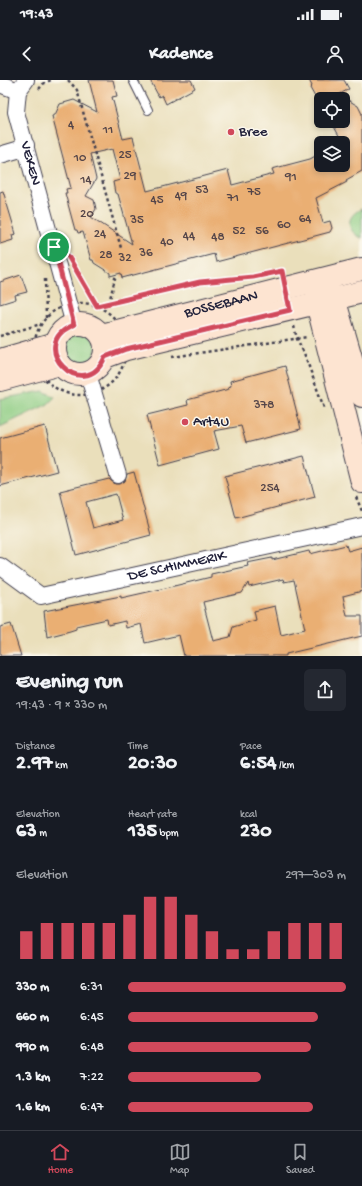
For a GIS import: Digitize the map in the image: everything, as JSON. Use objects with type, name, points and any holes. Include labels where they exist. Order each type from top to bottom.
[{"type":"street","points":[[0,84],[22,86]]},
{"type":"street","name":"VEKEN","points":[[22,86],[16,112],[74,325]]},
{"type":"street","points":[[0,155],[18,150],[26,145]]},
{"type":"street","name":"BOSSEBAAN","points":[[102,335],[362,269]]},
{"type":"street","points":[[319,280],[362,396]]},
{"type":"street","name":"BOSSEBAAN","points":[[114,360],[126,349],[362,292]]},
{"type":"street","points":[[326,300],[358,487]]},
{"type":"street","points":[[74,325],[90,326],[102,335],[106,349],[114,360],[88,374],[72,374],[58,354],[64,330],[74,325]]},
{"type":"street","points":[[0,360],[58,354]]},
{"type":"street","points":[[0,380],[58,354]]},
{"type":"street","points":[[88,374],[118,474]]},
{"type":"street","name":"DE SCHIMMERIK","points":[[0,566],[41,596],[362,526]]},
{"type":"lane","points":[[133,80],[148,110]]},
{"type":"path","points":[[35,94],[43,84],[51,80]]},
{"type":"path","points":[[68,80],[77,90],[121,248]]},
{"type":"path","name":"BOSSEBAAN","points":[[54,247],[68,256],[97,306],[200,282],[260,276]]},
{"type":"path","points":[[109,303],[116,274]]},
{"type":"path","points":[[290,310],[297,339],[304,353],[325,411]]},
{"type":"path","points":[[0,336],[41,324]]},
{"type":"path","points":[[171,358],[297,339]]},
{"type":"path","points":[[114,360],[128,364]]},
{"type":"path","points":[[358,487],[362,511]]},
{"type":"green space","points":[[362,209],[362,238],[350,228],[350,219],[356,212]]},
{"type":"green space","points":[[77,332],[83,332],[92,336],[96,348],[92,360],[83,364],[77,364],[68,360],[64,351],[64,345],[68,336]]},
{"type":"green space","points":[[43,391],[55,397],[48,404],[0,427],[0,399]]},
{"type":"building","points":[[89,80],[113,80],[117,96],[112,97],[123,139],[133,137],[147,191],[228,170],[232,185],[274,174],[272,169],[314,157],[314,172],[350,172],[350,136],[339,136],[335,128],[350,128],[350,101],[358,106],[362,114],[362,171],[346,180],[347,182],[316,198],[323,223],[330,221],[332,228],[330,232],[216,262],[214,254],[122,278],[121,273],[110,276],[110,273],[91,260],[83,232],[78,233],[77,230],[75,230],[65,193],[67,193],[66,189],[71,188],[52,116],[55,115],[60,104],[74,100],[97,112]],"holes":[[[112,149],[120,180],[113,182],[115,193],[118,194],[132,244],[91,217],[96,209],[94,200],[86,196],[96,179],[90,154]]]},
{"type":"building","points":[[150,80],[191,80],[195,88],[166,104],[162,95],[159,97]]},
{"type":"building","points":[[309,80],[344,80],[349,89],[344,92],[314,92],[314,95],[310,88],[312,86]]},
{"type":"building","points":[[3,191],[16,234],[12,235],[13,240],[0,244],[0,192]]},
{"type":"building","points":[[21,275],[27,292],[15,295],[16,299],[0,304],[0,282]]},
{"type":"building","points":[[285,366],[301,429],[246,443],[241,426],[214,431],[219,449],[160,465],[147,415],[188,405],[187,400],[229,389],[228,387],[231,386],[230,381]]},
{"type":"building","points":[[45,426],[57,471],[0,486],[0,438]]},
{"type":"building","points":[[304,456],[315,497],[236,518],[225,476]]},
{"type":"building","points":[[134,472],[151,535],[76,555],[60,491],[109,479],[115,484],[120,484],[125,481],[127,474]],"holes":[[[116,494],[123,520],[93,528],[86,502]]]},
{"type":"building","points":[[346,545],[348,551],[362,547],[362,591],[343,596],[347,616],[362,616],[362,636],[286,654],[286,656],[184,656],[179,635],[145,643],[141,624],[126,628],[125,621],[108,625],[107,619],[76,626],[76,629],[47,637],[44,611],[121,596],[121,598],[170,587],[211,577],[211,574],[248,566],[247,563],[272,558],[272,560],[309,551],[310,554]],"holes":[[[283,579],[284,582],[294,580],[305,629],[281,635],[275,606],[254,611],[256,620],[233,627],[230,637],[213,641],[203,602],[242,593],[248,583],[249,587]]]},
{"type":"building","points":[[11,624],[21,656],[0,656],[0,627]]},
{"type":"place","name":"Bree","points":[[231,132]]},
{"type":"place","name":"Art4U","points":[[185,422]]},
{"type":"route","points":[[54,247],[68,256],[97,306],[200,282],[253,277],[282,271],[290,310],[126,349],[105,357],[99,368],[88,374],[72,374],[65,370],[60,364],[56,358],[55,351],[55,344],[60,334],[64,330],[74,325],[54,247]]}]
